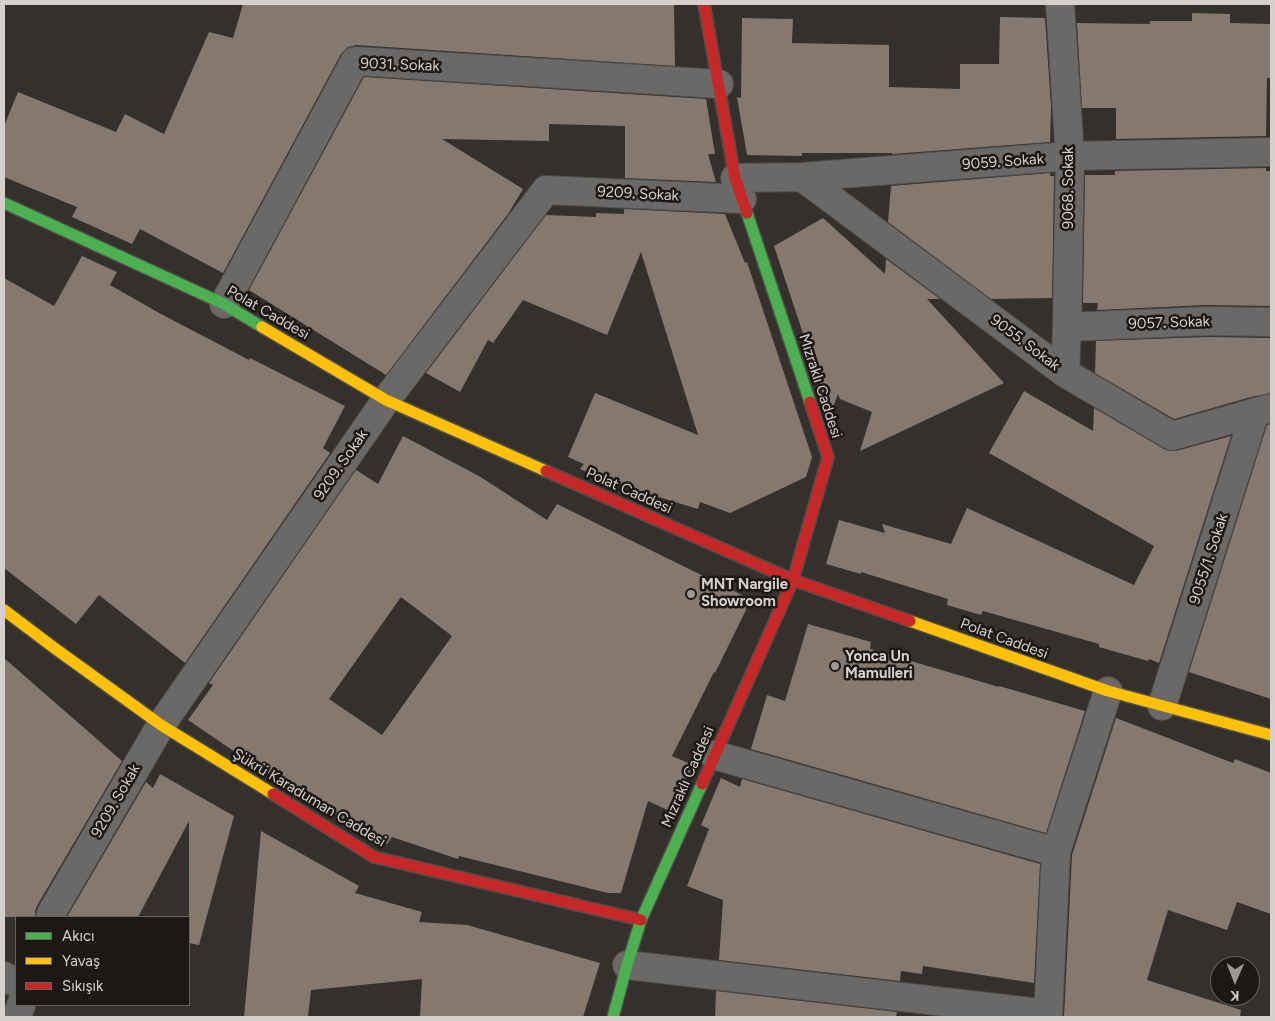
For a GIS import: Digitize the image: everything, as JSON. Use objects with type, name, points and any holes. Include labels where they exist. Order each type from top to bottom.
[{"type":"street","name":"Mızraklı Caddesi","points":[[613,1017],[641,920],[793,580],[828,457],[738,189],[704,4]]},
{"type":"street","name":"9068. Sokak","points":[[1060,4],[1070,156],[1065,373]]},
{"type":"street","name":"9031. Sokak","points":[[224,304],[355,61],[719,84]]},
{"type":"street","name":"9059. Sokak","points":[[738,189],[802,177],[1070,156],[1271,152]]},
{"type":"street","name":"9055. Sokak","points":[[802,177],[1065,373],[1172,436],[1263,410]]},
{"type":"street","name":"9209. Sokak","points":[[50,916],[161,725],[386,400],[546,190],[738,189]]},
{"type":"street","name":"Polat Caddesi","points":[[4,203],[224,304],[386,400],[793,580],[1108,691],[1271,735]]},
{"type":"street","name":"9057. Sokak","points":[[1067,327],[1206,321],[1271,322]]},
{"type":"street","name":"9055/1. Sokak","points":[[1162,706],[1263,410]]},
{"type":"street","name":"Şükrü Karaduman Caddesi","points":[[4,610],[161,725],[374,857],[641,920]]},
{"type":"street","points":[[627,964],[1048,1015],[1056,852],[1108,691]]},
{"type":"street","points":[[714,755],[1056,852]]},
{"type":"street","points":[[4,976],[15,982]]},
{"type":"building","points":[[243,4],[674,4],[675,66],[356,45],[348,47],[341,54],[223,273],[140,229],[132,244],[72,217],[77,207],[4,177],[4,126],[18,92],[116,132],[125,114],[164,134],[209,32],[233,38]]},
{"type":"building","points":[[1192,13],[1230,14],[1230,23],[1271,24],[1271,78],[1267,78],[1266,136],[1116,139],[1116,108],[1082,108],[1077,23],[1150,24],[1150,21],[1192,21]]},
{"type":"building","points":[[1000,17],[1045,18],[1051,107],[1050,142],[892,154],[802,153],[802,156],[747,155],[737,97],[741,98],[742,18],[793,19],[792,43],[889,45],[889,87],[960,89],[960,64],[999,64]]},
{"type":"building","points":[[364,77],[706,99],[715,154],[708,154],[716,182],[625,178],[625,126],[549,124],[549,141],[442,139],[523,189],[508,214],[386,375],[249,290]]},
{"type":"building","points":[[1266,168],[1266,171],[1271,171],[1271,306],[1206,305],[1097,310],[1098,303],[1083,303],[1085,175],[1115,175],[1115,171]]},
{"type":"building","points":[[1050,173],[1050,176],[1054,176],[1052,298],[991,299],[888,222],[891,186]]},
{"type":"building","points":[[624,209],[725,214],[745,263],[747,262],[812,457],[806,477],[730,513],[700,502],[698,509],[613,483],[580,469],[584,464],[568,457],[595,393],[698,435],[641,252],[607,335],[523,300],[493,343],[488,340],[460,392],[426,373],[546,215],[596,217],[596,213],[624,214]]},
{"type":"building","points":[[823,218],[885,274],[886,259],[940,299],[927,299],[1004,383],[860,451],[872,412],[840,399],[838,394],[830,415],[774,246]]},
{"type":"building","points":[[82,256],[117,272],[110,285],[249,360],[250,358],[345,406],[323,448],[330,453],[185,663],[99,595],[76,624],[4,568],[4,278],[54,306]]},
{"type":"building","points":[[1207,337],[1271,338],[1271,393],[1174,419],[1095,373],[1096,341]]},
{"type":"building","points":[[1024,391],[1093,431],[1094,408],[1170,451],[1231,436],[1159,663],[1099,647],[1099,644],[983,611],[981,615],[947,605],[948,599],[861,572],[861,574],[826,564],[839,520],[885,533],[882,524],[951,544],[967,508],[1134,585],[1154,546],[989,453]]},
{"type":"building","points":[[1271,424],[1271,699],[1189,672],[1267,425]]},
{"type":"building","points":[[403,436],[479,476],[547,520],[557,504],[746,597],[746,610],[672,756],[693,765],[672,812],[648,801],[621,893],[608,893],[459,856],[458,859],[392,837],[387,844],[380,842],[238,754],[188,720],[213,685],[209,683],[356,470],[378,484]],"holes":[[[401,597],[452,636],[382,735],[329,699]]]},
{"type":"building","points":[[808,624],[871,642],[870,649],[1085,711],[1046,833],[751,749],[767,695],[785,701]]},
{"type":"building","points":[[4,658],[122,761],[38,904],[35,916],[4,917]]},
{"type":"building","points":[[1116,718],[1233,763],[1235,759],[1271,773],[1271,914],[1237,902],[1227,930],[1168,910],[1147,980],[1210,1000],[1210,1006],[1228,1006],[1241,1010],[1240,1017],[1064,1017],[1072,855]]},
{"type":"building","points":[[160,774],[234,816],[199,945],[190,943],[189,821],[139,916],[68,916],[146,782],[153,788]]},
{"type":"building","points":[[721,778],[740,787],[742,779],[1040,864],[1034,983],[923,966],[922,974],[901,971],[900,981],[719,960],[723,900],[687,886],[709,829],[701,825]]},
{"type":"building","points":[[261,831],[359,886],[355,893],[422,912],[419,922],[467,925],[600,963],[583,1017],[420,1017],[422,979],[311,990],[308,1017],[244,1017]]},
{"type":"building","points":[[716,991],[897,1012],[896,1017],[715,1017]]},
{"type":"traffic: fast","points":[[4,203],[224,304],[262,327]]},
{"type":"traffic: fast","points":[[747,213],[810,402]]},
{"type":"traffic: fast","points":[[613,1017],[641,920],[702,784]]},
{"type":"traffic: slow","points":[[262,327],[386,400],[546,471]]},
{"type":"traffic: slow","points":[[4,610],[161,725],[273,794]]},
{"type":"traffic: slow","points":[[910,621],[1108,691],[1271,735]]},
{"type":"traffic: jam","points":[[704,4],[735,178],[747,213]]},
{"type":"traffic: jam","points":[[702,784],[793,580],[828,457],[810,402]]},
{"type":"traffic: jam","points":[[546,471],[793,580],[910,621]]},
{"type":"traffic: jam","points":[[273,794],[374,857],[641,920]]},
{"type":"place","name":"MNT Nargile Showroom","points":[[691,594]]},
{"type":"place","name":"Yonca Un Mamulleri","points":[[835,666]]}]
